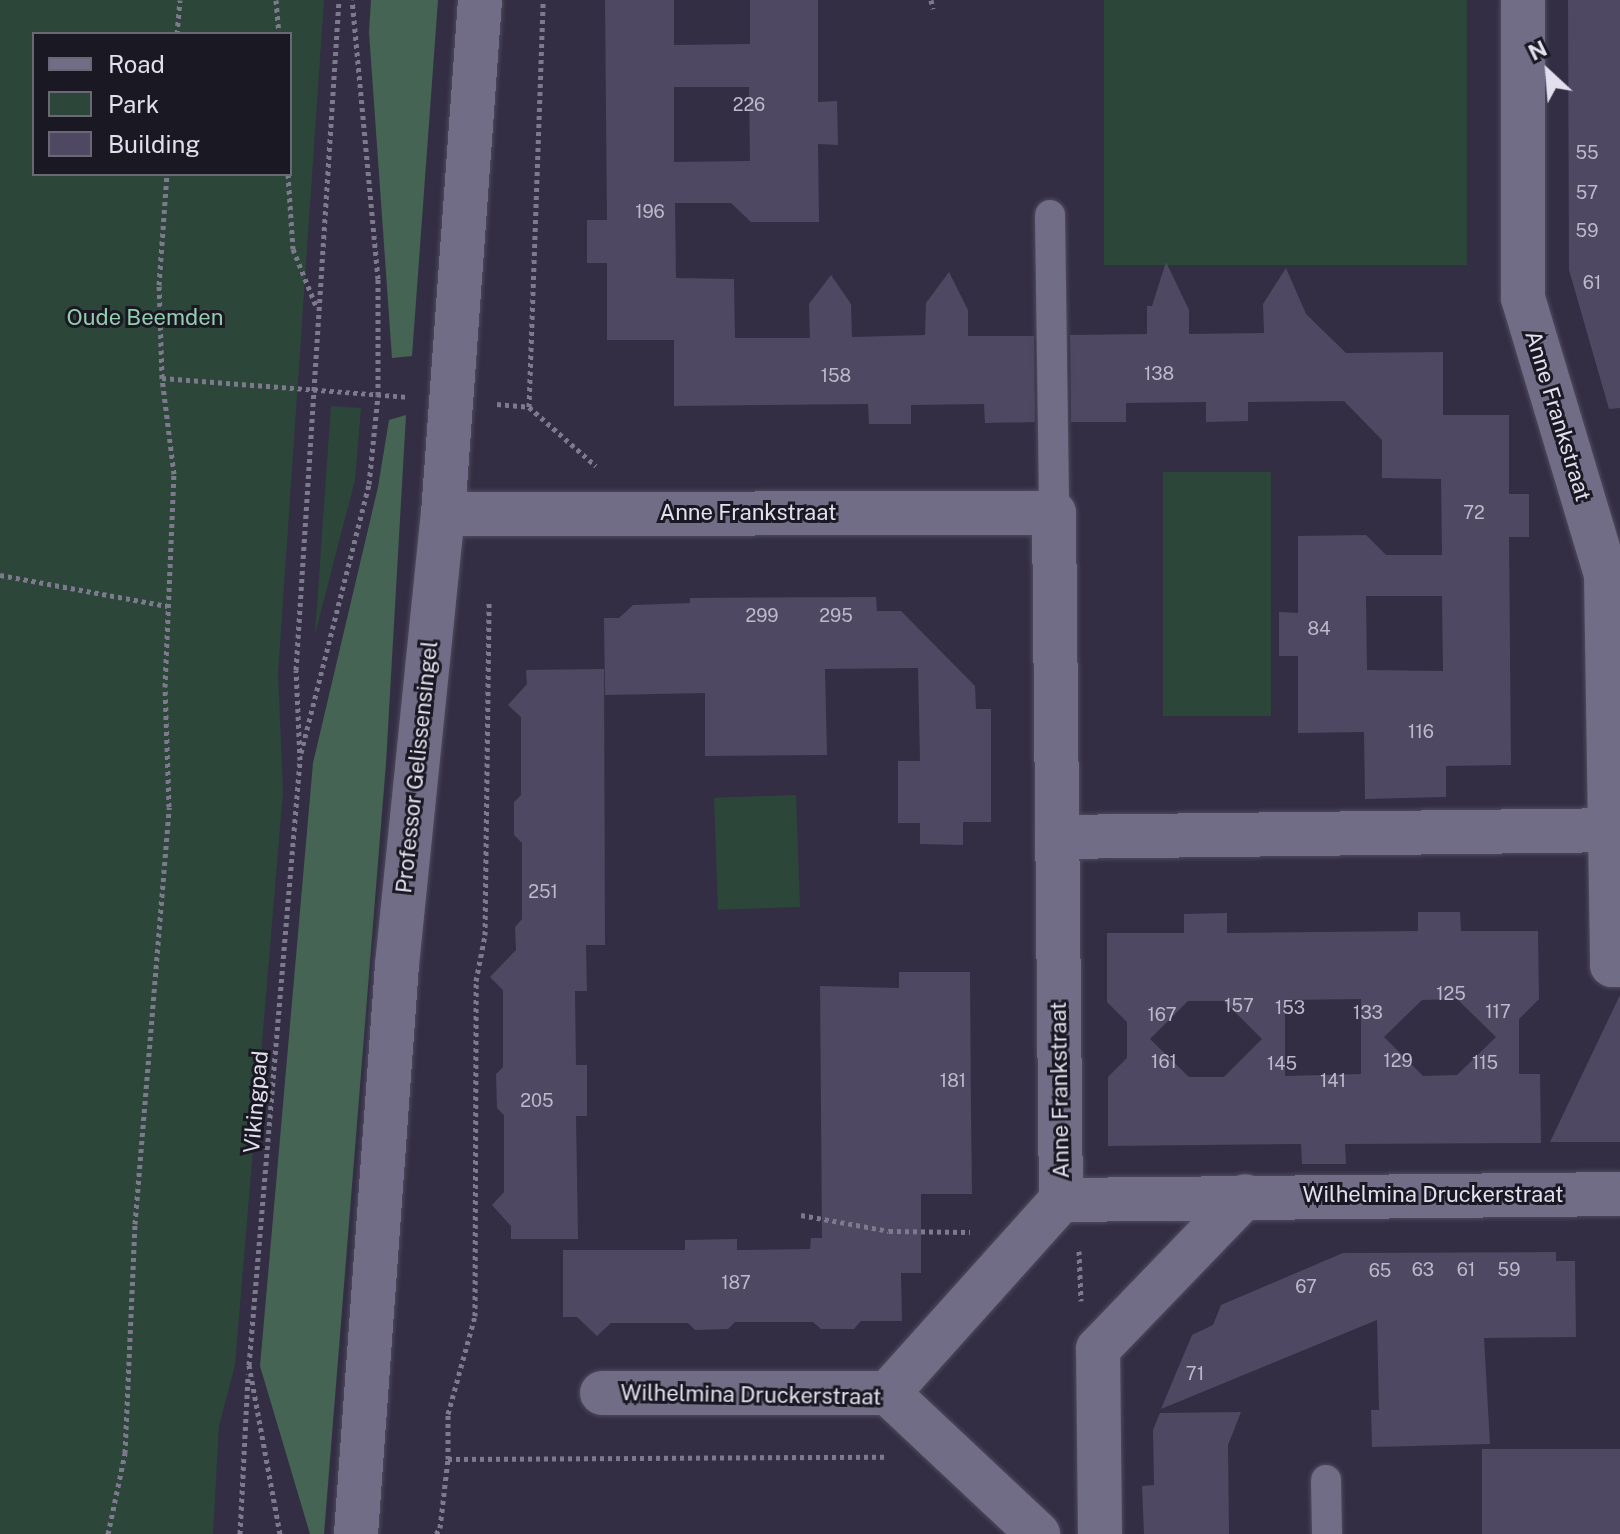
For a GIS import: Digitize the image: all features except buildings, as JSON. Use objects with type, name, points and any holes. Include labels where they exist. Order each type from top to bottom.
[{"type":"street","name":"Professor Gelissensingel","points":[[356,1534],[397,965],[443,514],[480,0]]},
{"type":"street","name":"Anne Frankstraat","points":[[1523,0],[1523,298],[1606,575],[1615,830],[1612,965],[1620,965]]},
{"type":"street","name":"Anne Frankstraat","points":[[443,514],[1054,513],[1058,837],[1070,1199]]},
{"type":"street","points":[[1058,837],[1615,830]]},
{"type":"street","name":"Wilhelmina Druckerstraat","points":[[1070,1199],[1620,1194]]},
{"type":"street","points":[[1100,1534],[1098,1349],[1245,1196]]},
{"type":"street","points":[[888,1393],[1070,1199]]},
{"type":"street","name":"Wilhelmina Druckerstraat","points":[[602,1393],[888,1393],[1038,1534]]},
{"type":"lane","name":"Anne Frankstraat","points":[[1050,215],[1054,513]]},
{"type":"lane","points":[[1326,1480],[1327,1534]]},
{"type":"path","points":[[177,32],[180,0]]},
{"type":"path","points":[[276,0],[279,32]]},
{"type":"path","name":"Vikingpad","points":[[280,1534],[249,1365],[300,760],[296,670],[339,0]]},
{"type":"path","points":[[300,760],[369,484],[378,395],[378,279],[352,0]]},
{"type":"path","points":[[543,0],[529,407],[580,449],[602,474],[605,513]]},
{"type":"path","points":[[931,0],[933,9]]},
{"type":"path","points":[[108,1534],[125,1453],[135,1224],[169,807],[165,687],[174,474],[162,378],[159,285],[167,176]]},
{"type":"path","points":[[288,176],[293,249],[318,311]]},
{"type":"path","points":[[162,378],[378,395]]},
{"type":"path","points":[[0,575],[167,606]]},
{"type":"path","points":[[436,1534],[440,1528],[448,1459],[448,1414],[475,1316],[476,981],[485,935],[489,603]]},
{"type":"path","points":[[1070,1199],[1081,1317],[1098,1349]]},
{"type":"path","points":[[801,1215],[889,1231],[924,1231]]},
{"type":"path","points":[[240,1534],[249,1365]]},
{"type":"path","points":[[448,1459],[955,1456]]},
{"type":"green space","name":"Oude Beemden","points":[[0,0],[324,0],[278,674],[283,791],[235,1365],[219,1426],[213,1534],[0,1534]]},
{"type":"green space","points":[[371,0],[438,0],[412,356],[392,358],[369,32]]},
{"type":"green space","points":[[1104,0],[1467,0],[1467,265],[1104,265]]},
{"type":"green space","points":[[331,406],[361,408],[355,480],[315,634]]},
{"type":"green space","points":[[406,415],[386,763],[324,1534],[310,1534],[260,1366],[313,763],[378,487],[389,420]]},
{"type":"green space","points":[[1163,472],[1271,472],[1271,716],[1163,716]]},
{"type":"green space","points":[[796,795],[800,907],[718,910],[714,798]]}]
